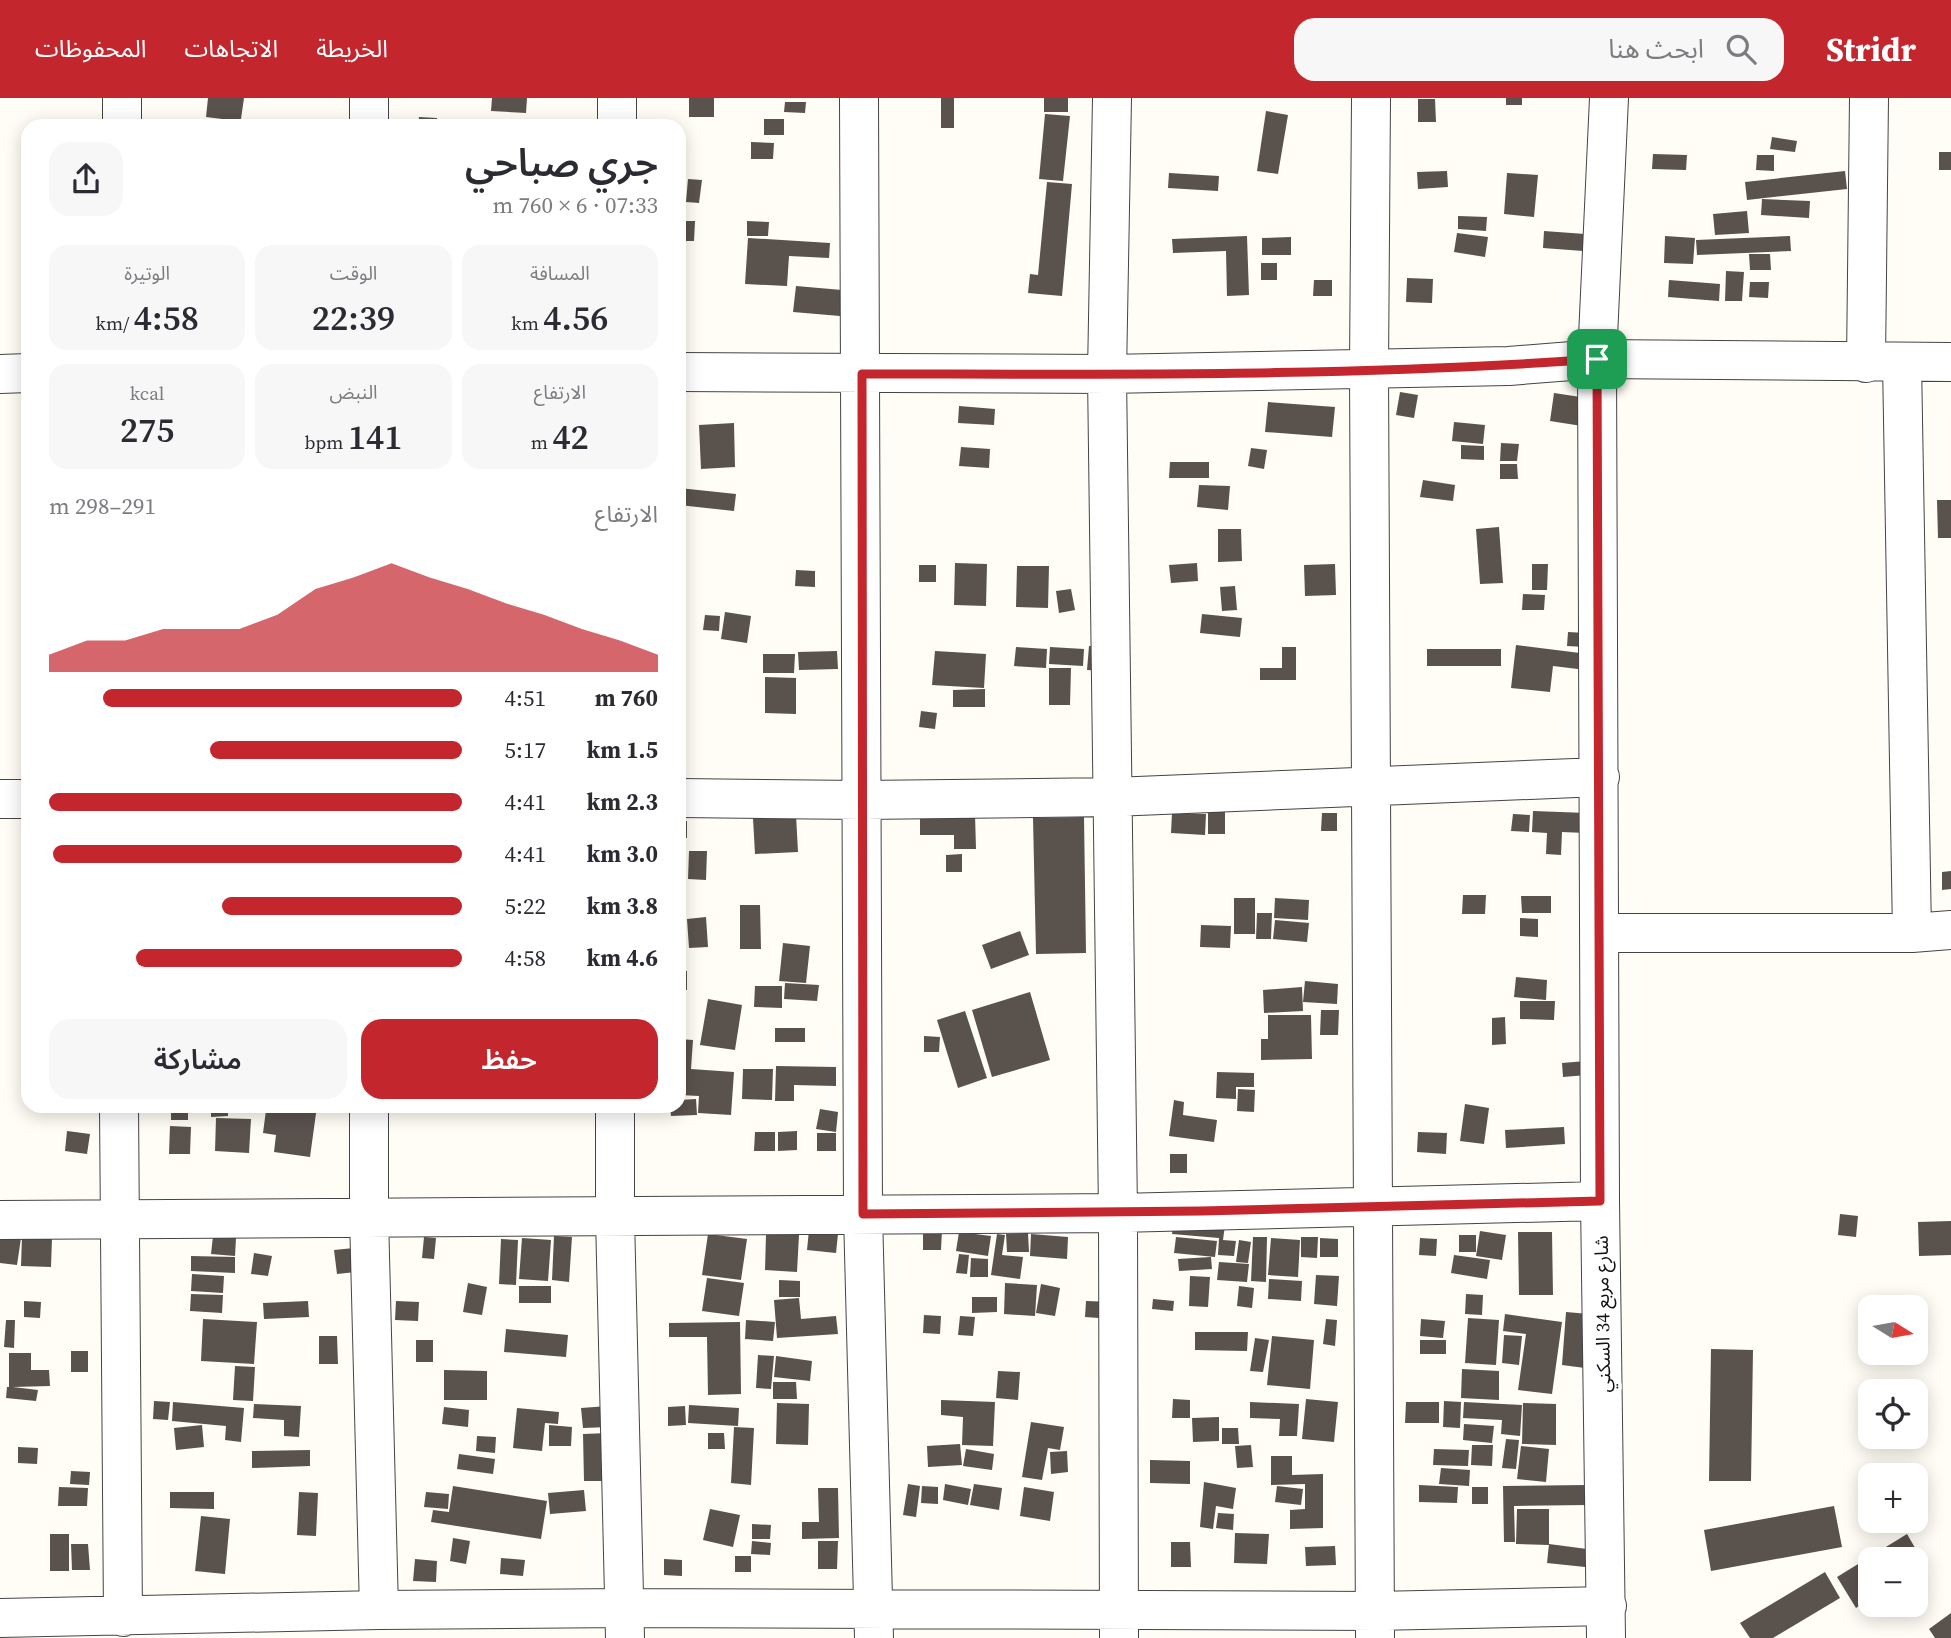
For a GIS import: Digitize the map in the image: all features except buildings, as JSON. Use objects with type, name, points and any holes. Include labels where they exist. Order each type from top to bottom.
[{"type":"street","points":[[122,98],[122,119]]},
{"type":"street","points":[[369,98],[369,119]]},
{"type":"street","points":[[617,98],[617,119]]},
{"type":"street","points":[[859,98],[863,1214],[874,1623]]},
{"type":"street","points":[[1112,98],[1107,374],[1118,1213],[1119,1624]]},
{"type":"street","points":[[1371,98],[1371,1208],[1375,1625]]},
{"type":"street","name":"شارع مربع 34 السكني","points":[[1607,1622],[1600,1201],[1597,359],[1609,98]]},
{"type":"street","points":[[1869,98],[1912,933]]},
{"type":"street","points":[[686,372],[1107,374],[1509,366],[1597,359],[1951,362]]},
{"type":"street","points":[[0,374],[21,373]]},
{"type":"street","points":[[686,797],[861,800],[1113,797],[1600,778]]},
{"type":"street","points":[[0,799],[21,799]]},
{"type":"street","points":[[1600,933],[1912,933],[1951,930]]},
{"type":"street","points":[[119,1113],[123,1617]]},
{"type":"street","points":[[369,1113],[379,1610]]},
{"type":"street","points":[[615,1113],[625,1623]]},
{"type":"street","points":[[0,1220],[1118,1213],[1600,1201]]},
{"type":"street","points":[[0,1618],[379,1610],[625,1623],[1375,1625],[1607,1622]]},
{"type":"route","points":[[1597,359],[1600,1201],[1118,1213],[863,1214],[862,374],[1107,374],[1369,369],[1509,366],[1597,359]]}]
